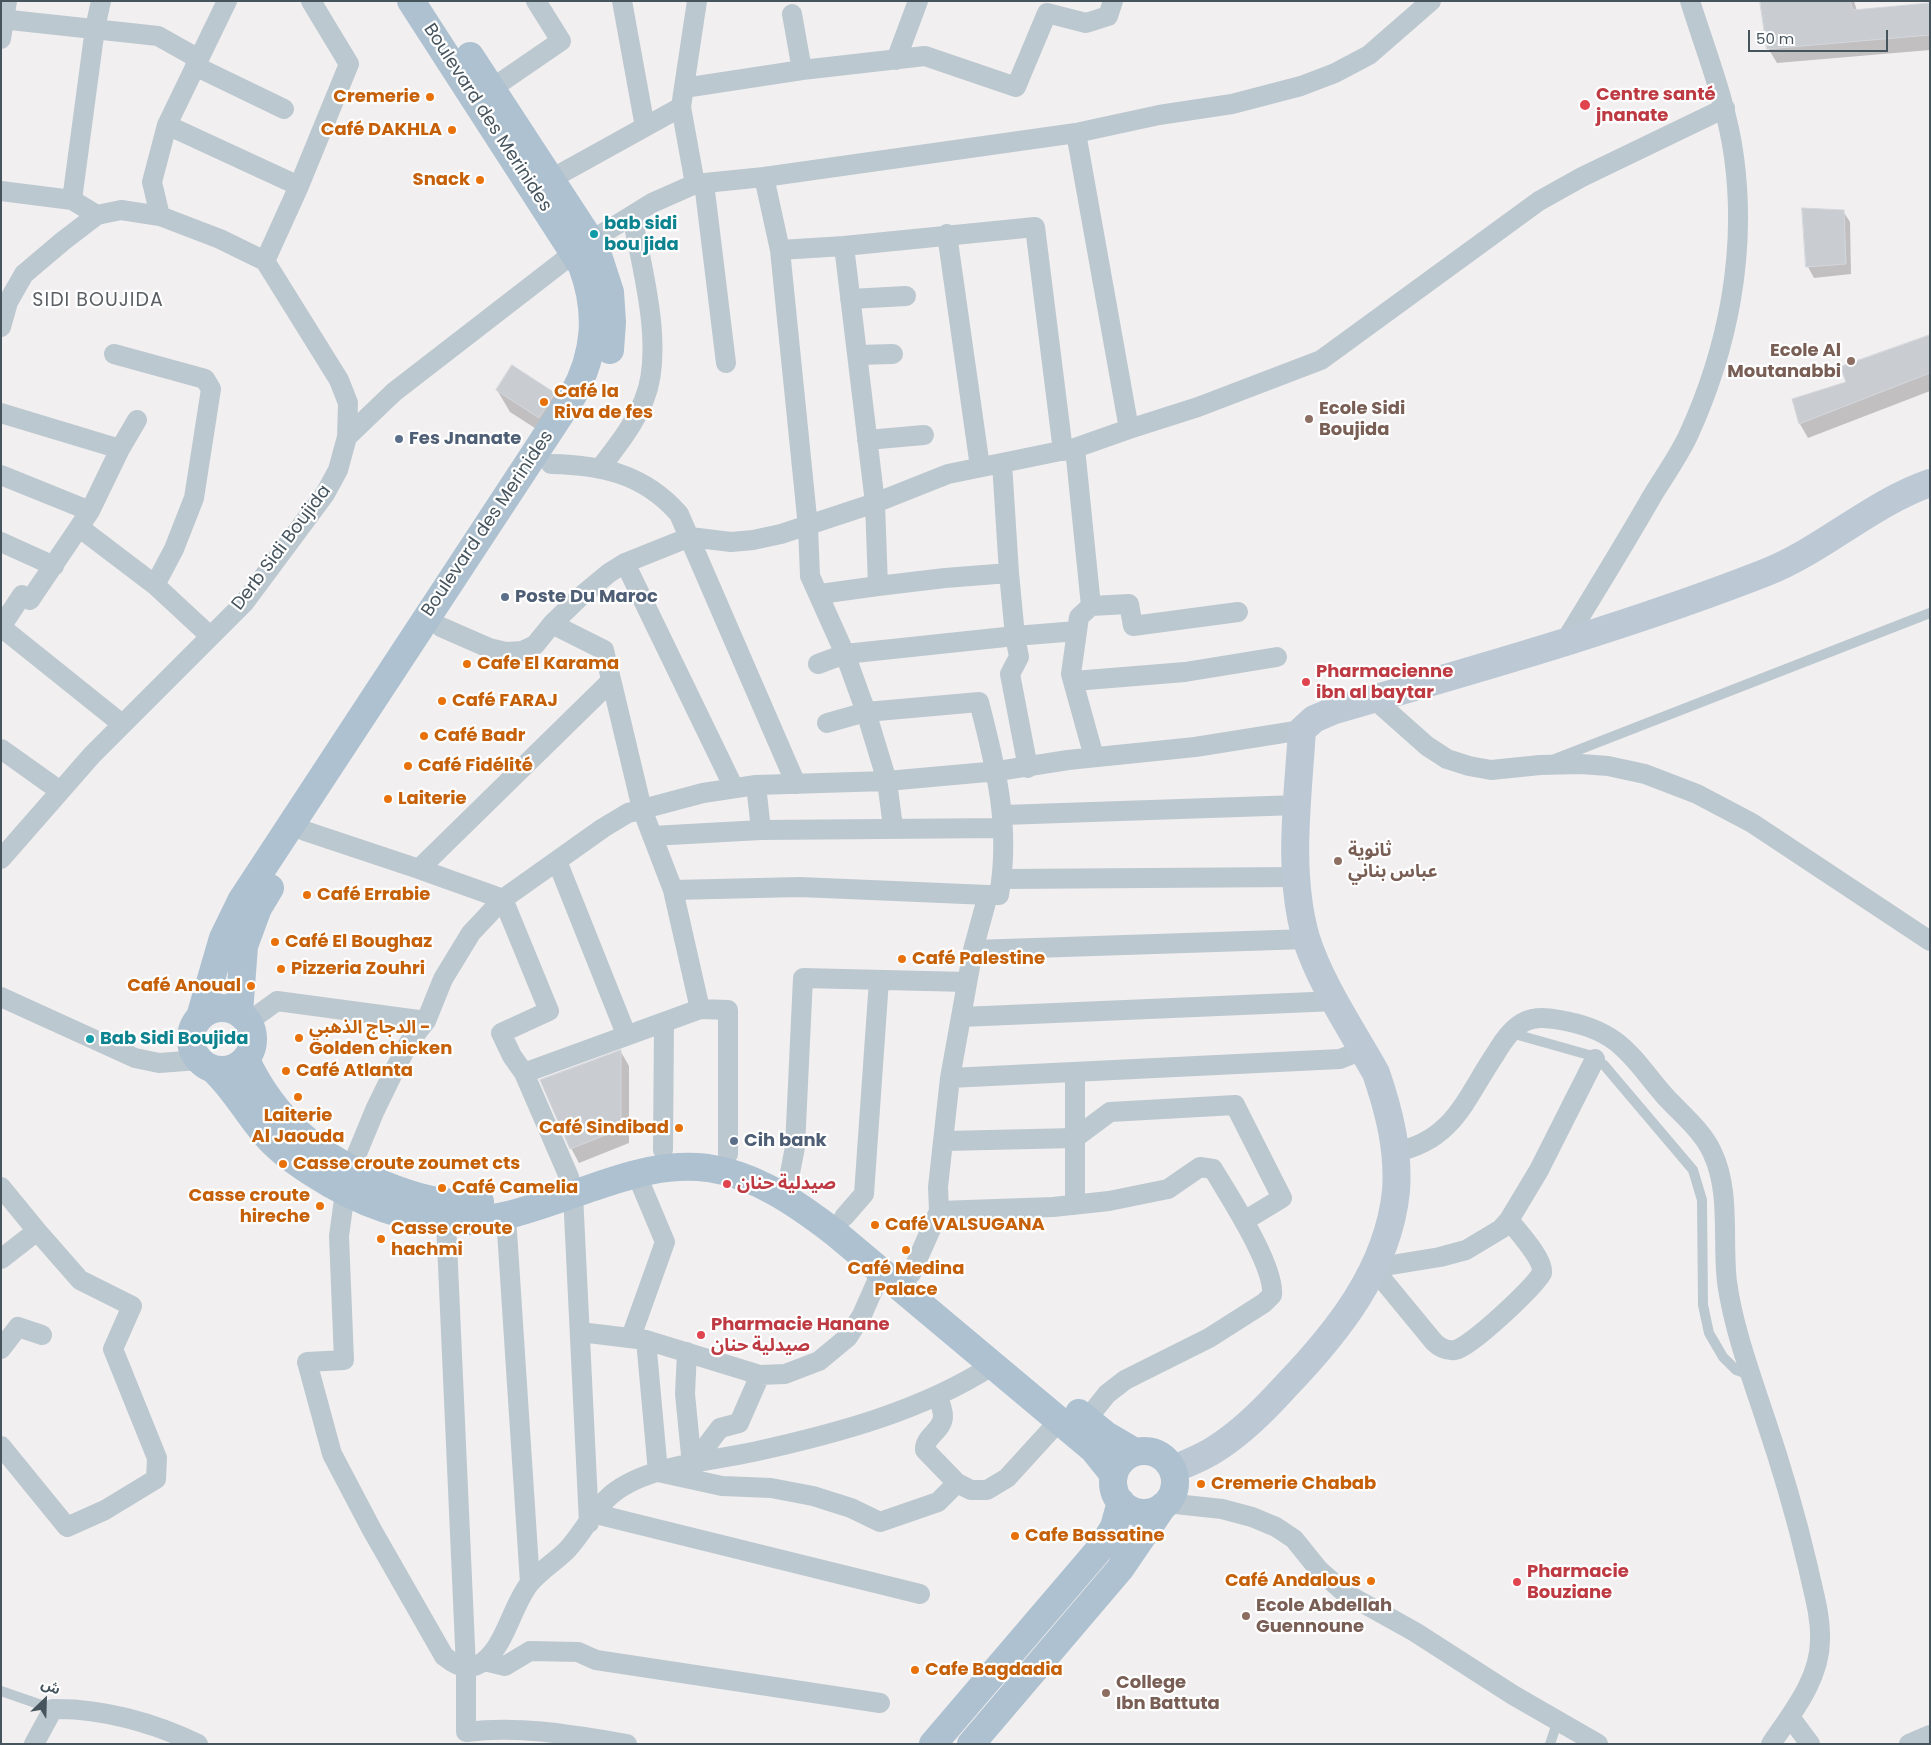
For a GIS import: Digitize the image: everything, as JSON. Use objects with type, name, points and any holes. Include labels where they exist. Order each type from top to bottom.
[{"type":"main road","name":"Boulevard des Merinides","points":[[243,1018],[244,946],[258,908],[305,832],[550,464],[595,393],[606,368],[610,351],[612,322],[610,292],[601,260],[583,246],[412,1]]},
{"type":"main road","name":"Boulevard des Merinides","points":[[200,1017],[223,938],[241,900],[580,382],[591,350],[593,323],[583,246],[551,179],[434,1]]},
{"type":"main road","points":[[206,1064],[225,1070],[236,1067],[246,1060],[253,1042],[243,1018],[219,1008],[200,1017],[194,1027],[191,1038],[193,1050],[206,1064],[230,1085],[274,1144],[311,1172],[448,1203],[492,1200],[666,1167],[695,1167],[738,1175],[770,1188],[803,1208],[834,1232],[994,1365],[1093,1449],[1114,1475]]},
{"type":"main road","points":[[246,1060],[270,1099],[292,1125],[348,1180],[376,1206],[405,1216],[446,1222],[476,1221],[506,1216],[628,1157],[663,1150],[694,1148],[744,1157],[789,1178],[818,1196],[1106,1435],[1135,1452]]},
{"type":"main road","points":[[971,1744],[1120,1568],[1173,1494],[1175,1484],[1172,1469],[1164,1458],[1157,1453],[1135,1452],[1123,1459],[1114,1475],[1114,1489],[1121,1502],[1129,1508],[1144,1512],[1165,1505]]},
{"type":"main road","points":[[933,1744],[1103,1545],[1114,1527],[1121,1502]]},
{"type":"street","points":[[72,200],[95,28],[101,1]]},
{"type":"street","points":[[160,216],[152,182],[167,125],[227,1]]},
{"type":"street","points":[[1,327],[8,302],[24,274],[97,215],[121,210],[160,216],[220,238],[265,261],[299,186],[349,64],[311,1]]},
{"type":"street","points":[[492,88],[561,41],[536,1]]},
{"type":"street","points":[[622,1],[645,127]]},
{"type":"street","points":[[697,1],[682,97],[699,184],[726,364]]},
{"type":"street","points":[[896,60],[918,1]]},
{"type":"street","points":[[551,179],[645,127],[682,97],[802,70],[925,56],[1016,87],[1047,13],[1086,23],[1108,16],[1112,1]]},
{"type":"street","points":[[347,437],[394,392],[583,246],[652,204],[699,184],[764,178],[1076,133],[1159,115],[1232,104],[1301,86],[1335,73],[1369,55],[1431,1]]},
{"type":"street","points":[[1564,643],[1687,437],[1717,359],[1732,301],[1737,252],[1738,209],[1734,157],[1725,108],[1690,1]]},
{"type":"street","points":[[792,14],[802,70]]},
{"type":"street","points":[[3,20],[158,36],[197,62],[284,109]]},
{"type":"street","points":[[442,627],[489,648],[506,652],[522,651],[535,645],[552,624],[593,585],[625,563],[690,537],[731,542],[753,540],[808,527],[948,474],[1069,449],[1198,407],[1321,360],[1539,201],[1582,177],[1725,108]]},
{"type":"street","points":[[167,125],[299,186]]},
{"type":"street","points":[[1076,133],[1129,429]]},
{"type":"street","points":[[764,178],[780,250],[808,527],[810,576],[820,594],[846,654],[866,712],[887,781],[892,827]]},
{"type":"street","points":[[1,191],[72,200],[97,215]]},
{"type":"street","points":[[601,467],[631,427],[644,399],[654,355],[645,283],[632,216]]},
{"type":"street","points":[[780,250],[844,246],[947,234],[1035,227],[1091,606]]},
{"type":"street","points":[[947,234],[980,467]]},
{"type":"street","points":[[844,246],[875,503],[878,586]]},
{"type":"street","name":"Derb Sidi Boujida","points":[[3,853],[122,724],[244,603],[325,494],[338,470],[347,437],[348,403],[339,380],[265,261]]},
{"type":"street","points":[[850,299],[906,296]]},
{"type":"street","points":[[114,354],[205,380],[211,389],[194,498],[174,549],[155,585]]},
{"type":"street","points":[[857,355],[893,354]]},
{"type":"street","points":[[1,413],[120,449]]},
{"type":"street","points":[[122,724],[1,627],[22,595],[30,600],[85,520],[120,449],[137,420]]},
{"type":"street","points":[[867,440],[924,435]]},
{"type":"street","points":[[1002,463],[1009,573],[1019,657],[1010,674],[1028,768]]},
{"type":"street","points":[[550,464],[601,467],[636,480],[657,493],[679,514],[796,784]]},
{"type":"street","points":[[1,474],[85,520],[210,636]]},
{"type":"street","points":[[880,1704],[596,1660],[578,1652],[530,1651],[506,1666],[475,1664],[456,1666],[444,1656],[372,1530],[332,1454],[307,1362],[344,1360],[339,1236],[348,1180],[375,1110],[394,1071],[410,1042],[426,1021],[443,979],[471,933],[503,899],[603,828],[628,813],[703,793],[756,785],[887,781],[1028,768],[1094,757],[1195,747],[1302,730],[1314,719],[1321,716],[1564,643],[1770,571],[1875,510],[1930,483]]},
{"type":"street","points":[[1,542],[54,566]]},
{"type":"street","points":[[625,563],[734,788]]},
{"type":"street","points":[[820,594],[945,578],[1009,573]]},
{"type":"street","points":[[1094,757],[1071,674],[1079,617],[1091,606],[1129,604],[1133,626],[1238,612]]},
{"type":"street","points":[[552,624],[604,650],[642,809],[673,890],[700,1009]]},
{"type":"street","points":[[818,664],[846,654],[1077,631]]},
{"type":"street","points":[[1074,681],[1185,672],[1278,657]]},
{"type":"street","points":[[419,869],[612,681]]},
{"type":"street","points":[[1374,699],[1427,746],[1447,759],[1491,770],[1540,765],[1581,764],[1608,766],[1645,774],[1697,794],[1752,823],[1930,941]]},
{"type":"street","points":[[673,890],[800,887],[999,895],[1002,879],[1002,822],[998,771],[979,702],[866,712],[827,722]]},
{"type":"street","points":[[1172,1469],[1220,1446],[1267,1406],[1318,1353],[1355,1304],[1374,1268],[1390,1222],[1395,1193],[1395,1152],[1393,1131],[1381,1087],[1307,939],[1300,910],[1296,877],[1302,730]]},
{"type":"street","points":[[1,749],[60,791]]},
{"type":"street","points":[[756,785],[761,830]]},
{"type":"street","points":[[652,836],[761,830],[1002,822],[1298,805]]},
{"type":"street","points":[[305,832],[503,899],[549,1012],[501,1032],[512,1056],[524,1073],[571,1185],[593,1518]]},
{"type":"street","points":[[557,861],[626,1034]]},
{"type":"street","points":[[1002,879],[1296,877]]},
{"type":"street","points":[[911,1274],[939,1211],[938,1187],[945,1141],[950,1078],[973,950],[988,895]]},
{"type":"street","points":[[973,950],[1307,939]]},
{"type":"street","points":[[789,1178],[794,1147],[803,978],[967,982]]},
{"type":"street","points":[[844,1217],[864,1194],[879,980]]},
{"type":"street","points":[[1,997],[134,1058],[158,1063],[206,1064]]},
{"type":"street","points":[[961,1017],[1336,1000]]},
{"type":"street","points":[[243,1018],[277,1001],[426,1021]]},
{"type":"street","points":[[524,1073],[626,1034],[700,1009],[728,1010],[728,1154]]},
{"type":"street","points":[[1395,1152],[1414,1148],[1431,1140],[1453,1122],[1511,1033],[1525,1021],[1539,1018],[1569,1022],[1608,1036],[1632,1056],[1711,1149],[1723,1185],[1727,1281],[1730,1302],[1751,1375],[1786,1481],[1806,1558],[1819,1626],[1818,1661],[1812,1679],[1790,1717],[1771,1744]]},
{"type":"street","points":[[663,1150],[664,1022]]},
{"type":"street","points":[[950,1078],[1340,1059],[1363,1050]]},
{"type":"street","points":[[1374,1268],[1440,1257],[1466,1250],[1488,1238],[1509,1220],[1539,1170],[1594,1058]]},
{"type":"street","points":[[1075,1072],[1075,1205]]},
{"type":"street","points":[[945,1141],[1075,1138],[1110,1112],[1235,1105],[1282,1198],[1244,1221]]},
{"type":"street","points":[[939,1211],[1075,1205],[1108,1201],[1168,1189],[1200,1167],[1213,1169],[1244,1221],[1271,1280],[1272,1295],[1264,1304],[1209,1338],[1125,1380],[1107,1394],[1087,1419]]},
{"type":"street","points":[[636,1173],[665,1242],[639,1338],[658,1472]]},
{"type":"street","points":[[1,1187],[80,1280],[132,1306],[113,1349],[157,1458],[156,1479],[105,1510],[67,1527],[1,1446]]},
{"type":"street","points":[[506,1216],[530,1583]]},
{"type":"street","points":[[1374,1268],[1434,1342],[1443,1349],[1456,1349],[1464,1346],[1519,1299],[1542,1272],[1543,1268],[1538,1259],[1509,1220]]},
{"type":"street","points":[[446,1222],[475,1664],[466,1738],[490,1729],[544,1731],[627,1744]]},
{"type":"street","points":[[1,1259],[37,1231]]},
{"type":"street","points":[[580,1332],[639,1338],[760,1375],[796,1372],[819,1361],[848,1337],[862,1315],[880,1272]]},
{"type":"street","points":[[1,1349],[18,1328],[42,1336]]},
{"type":"street","points":[[687,1352],[685,1394],[692,1465]]},
{"type":"street","points":[[475,1664],[497,1645],[530,1583],[567,1549],[613,1493],[658,1472],[817,1436],[938,1397],[994,1365]]},
{"type":"street","points":[[692,1465],[720,1428],[739,1423],[760,1375]]},
{"type":"street","points":[[938,1397],[943,1420],[938,1429],[926,1442],[924,1450],[957,1483],[979,1491],[995,1487],[1007,1478],[1059,1421]]},
{"type":"street","points":[[658,1472],[722,1486],[771,1488],[813,1496],[851,1508],[880,1522],[938,1502],[957,1483]]},
{"type":"street","points":[[1165,1505],[1222,1509],[1252,1517],[1276,1527],[1294,1539],[1319,1570],[1345,1592],[1415,1632],[1486,1678],[1598,1744]]},
{"type":"street","points":[[593,1518],[920,1594]]},
{"type":"street","points":[[34,1744],[53,1709],[76,1708],[168,1730],[198,1744]]},
{"type":"street","points":[[1790,1717],[1810,1744]]},
{"type":"street","points":[[1909,1744],[1930,1735]]},
{"type":"lane","points":[[1540,765],[1930,613]]},
{"type":"lane","points":[[1511,1033],[1575,1050],[1594,1058],[1619,1081],[1693,1170],[1698,1181],[1702,1200],[1704,1305],[1709,1333],[1723,1357],[1736,1370],[1751,1375]]},
{"type":"lane","points":[[1,1691],[53,1709]]},
{"type":"lane","points":[[1550,1744],[1558,1720]]},
{"type":"building","points":[[1760,1],[1850,1],[1853,10],[1930,3],[1930,35],[1767,49]]},
{"type":"building","points":[[1802,208],[1844,210],[1846,264],[1806,267]]},
{"type":"building","points":[[1930,335],[1930,373],[1799,424],[1792,399],[1846,382],[1840,367]]},
{"type":"building","points":[[512,365],[555,393],[539,418],[496,390]]},
{"type":"building","points":[[621,1050],[621,1129],[570,1149],[540,1080]]},
{"type":"place","name":"Cremerie","points":[[430,97]]},
{"type":"place","name":"Centre santé jnanate","points":[[1585,105]]},
{"type":"place","name":"Café DAKHLA","points":[[452,130]]},
{"type":"place","name":"Snack","points":[[480,180]]},
{"type":"place","name":"bab sidi bou jida","points":[[594,234]]},
{"type":"place","name":"Ecole Al Moutanabbi","points":[[1851,361]]},
{"type":"place","name":"Café la Riva de fes","points":[[544,402]]},
{"type":"place","name":"Ecole Sidi Boujida","points":[[1309,419]]},
{"type":"place","name":"Fes Jnanate","points":[[399,439]]},
{"type":"place","name":"Poste Du Maroc","points":[[505,597]]},
{"type":"place","name":"Cafe El Karama","points":[[467,664]]},
{"type":"place","name":"Pharmacienne ibn al baytar","points":[[1306,682]]},
{"type":"place","name":"Café FARAJ","points":[[442,701]]},
{"type":"place","name":"Café Badr","points":[[424,736]]},
{"type":"place","name":"Café Fidélité","points":[[408,766]]},
{"type":"place","name":"Laiterie","points":[[388,799]]},
{"type":"place","name":"ثانوية عباس بناني","points":[[1338,861]]},
{"type":"place","name":"Café Errabie","points":[[307,895]]},
{"type":"place","name":"Café El Boughaz","points":[[275,942]]},
{"type":"place","name":"Café Palestine","points":[[902,959]]},
{"type":"place","name":"Pizzeria Zouhri","points":[[281,969]]},
{"type":"place","name":"Café Anoual","points":[[251,986]]},
{"type":"place","name":"الدجاج الذهبي - Golden chicken","points":[[299,1038]]},
{"type":"place","name":"Bab Sidi Boujida","points":[[90,1039]]},
{"type":"place","name":"Café Atlanta","points":[[286,1071]]},
{"type":"place","name":"Laiterie Al Jaouda","points":[[298,1097]]},
{"type":"place","name":"Café Sindibad","points":[[679,1128]]},
{"type":"place","name":"Cih bank","points":[[734,1141]]},
{"type":"place","name":"Casse croute zoumet cts","points":[[283,1164]]},
{"type":"place","name":"صيدلية حنان","points":[[727,1184]]},
{"type":"place","name":"Café Camelia","points":[[442,1188]]},
{"type":"place","name":"Casse croute hireche","points":[[320,1206]]},
{"type":"place","name":"Café VALSUGANA","points":[[875,1225]]},
{"type":"place","name":"Casse croute hachmi","points":[[381,1239]]},
{"type":"place","name":"Café Medina Palace","points":[[906,1250]]},
{"type":"place","name":"Pharmacie Hanane صيدلية حنان","points":[[701,1335]]},
{"type":"place","name":"Cremerie Chabab","points":[[1201,1484]]},
{"type":"place","name":"Cafe Bassatine","points":[[1015,1536]]},
{"type":"place","name":"Café Andalous","points":[[1371,1581]]},
{"type":"place","name":"Pharmacie Bouziane","points":[[1517,1582]]},
{"type":"place","name":"Ecole Abdellah Guennoune","points":[[1246,1616]]},
{"type":"place","name":"Cafe Bagdadia","points":[[915,1670]]},
{"type":"place","name":"College Ibn Battuta","points":[[1106,1693]]},
{"type":"district","name":"SIDI BOUJIDA","points":[[98,301]]}]
